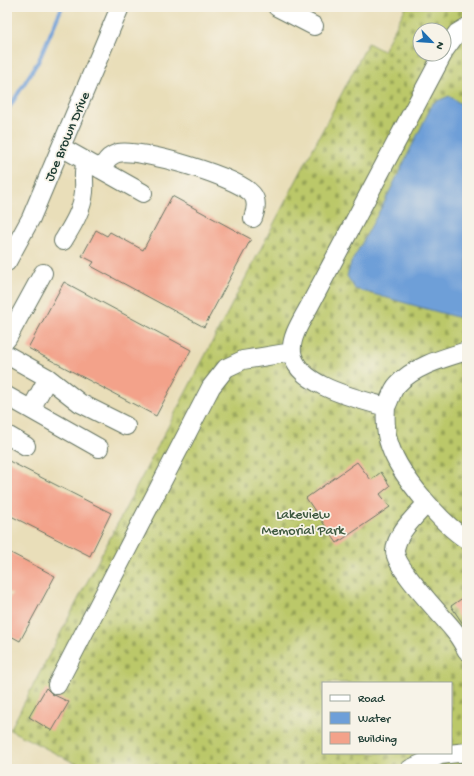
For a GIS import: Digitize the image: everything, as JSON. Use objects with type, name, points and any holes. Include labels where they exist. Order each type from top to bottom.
[{"type":"street","name":"Joe Brown Drive","points":[[9,253],[31,218],[120,7]]},
{"type":"street","points":[[277,7],[314,26]]},
{"type":"street","points":[[452,40],[457,33],[467,27]]},
{"type":"street","points":[[386,407],[328,390],[297,367],[292,352],[298,328],[438,62]]},
{"type":"street","points":[[61,148],[143,193]]},
{"type":"street","points":[[63,241],[81,208],[84,192],[83,169],[119,153],[148,154],[169,159],[245,189],[255,200],[256,210],[254,218]]},
{"type":"street","points":[[7,339],[43,273]]},
{"type":"street","points":[[467,351],[440,359],[414,372],[397,385],[386,407],[385,426],[390,447],[409,480],[435,513],[467,540]]},
{"type":"street","points":[[57,685],[211,387],[226,368],[243,360],[292,352]]},
{"type":"street","points":[[7,355],[48,378],[80,403],[126,426]]},
{"type":"street","points":[[31,409],[48,378]]},
{"type":"street","points":[[7,396],[99,448]]},
{"type":"street","points":[[7,435],[26,446]]},
{"type":"street","points":[[427,503],[401,535],[395,552],[399,562],[413,582],[456,633],[467,650]]},
{"type":"street","points":[[452,754],[467,752]]},
{"type":"street","points":[[410,769],[440,755],[449,754]]},
{"type":"green space","name":"Lakeview Memorial Park","points":[[406,7],[467,7],[467,769],[86,769],[10,730],[368,43],[383,51]]},
{"type":"water","points":[[449,96],[467,110],[467,320],[355,289],[347,276],[351,263],[385,201],[433,103]]},
{"type":"building","points":[[172,196],[251,239],[204,327],[91,266],[94,262],[82,256],[96,230],[107,236],[110,232],[143,250]]},
{"type":"building","points":[[64,282],[191,350],[156,416],[28,348]]},
{"type":"building","points":[[7,460],[111,513],[90,556],[7,514]]},
{"type":"building","points":[[357,462],[371,480],[381,472],[390,486],[380,494],[390,507],[337,543],[306,498]]},
{"type":"building","points":[[7,551],[55,576],[20,641],[7,634],[7,602],[12,594],[7,591]]},
{"type":"building","points":[[467,595],[467,630],[451,606]]},
{"type":"building","points":[[46,688],[52,694],[69,702],[52,731],[29,717]]},
{"type":"waterway","points":[[7,111],[39,60],[62,7]]}]
